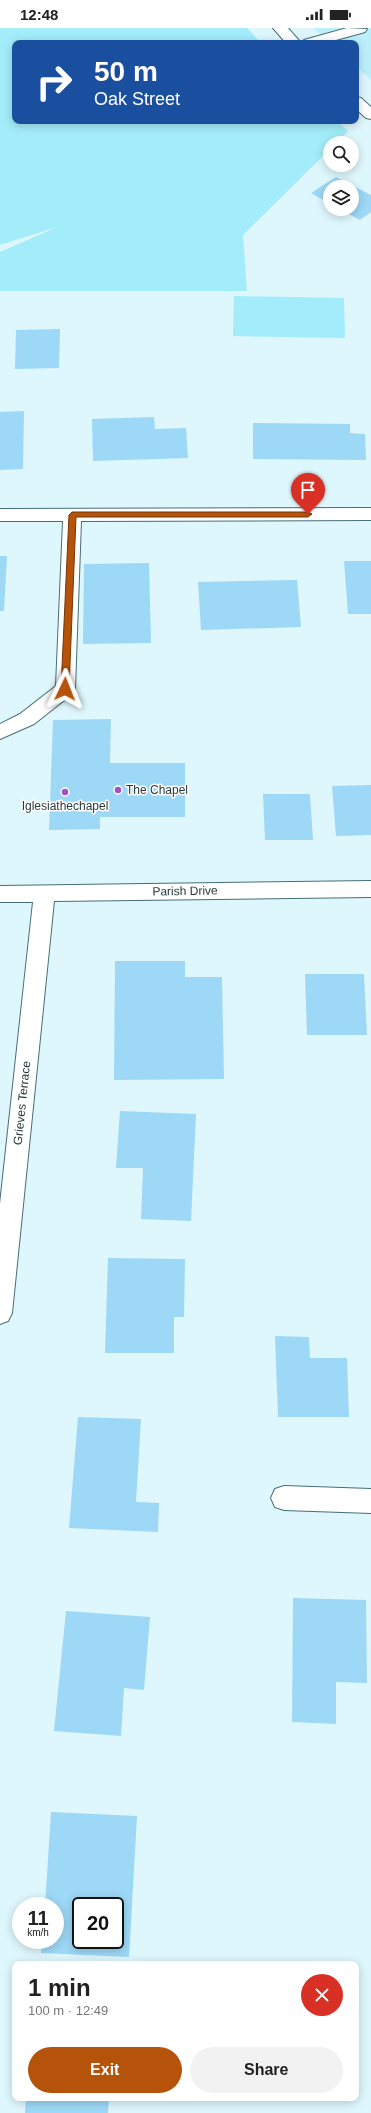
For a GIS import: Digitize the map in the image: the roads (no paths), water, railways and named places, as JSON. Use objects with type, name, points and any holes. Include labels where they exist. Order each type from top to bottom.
[{"type":"street","points":[[280,28],[291,40]]},
{"type":"street","points":[[323,40],[364,31]]},
{"type":"street","points":[[359,104],[371,115]]},
{"type":"street","points":[[0,515],[371,514]]},
{"type":"street","points":[[0,732],[27,718],[65,689],[72,515]]},
{"type":"street","name":"Parish Drive","points":[[0,894],[371,889]]},
{"type":"street","name":"Grieves Terrace","points":[[0,1313],[44,894]]},
{"type":"street","points":[[284,1498],[371,1501]]},
{"type":"place","name":"The Chapel","points":[[118,790]]},
{"type":"place","name":"Iglesiathechapel","points":[[65,792]]}]
